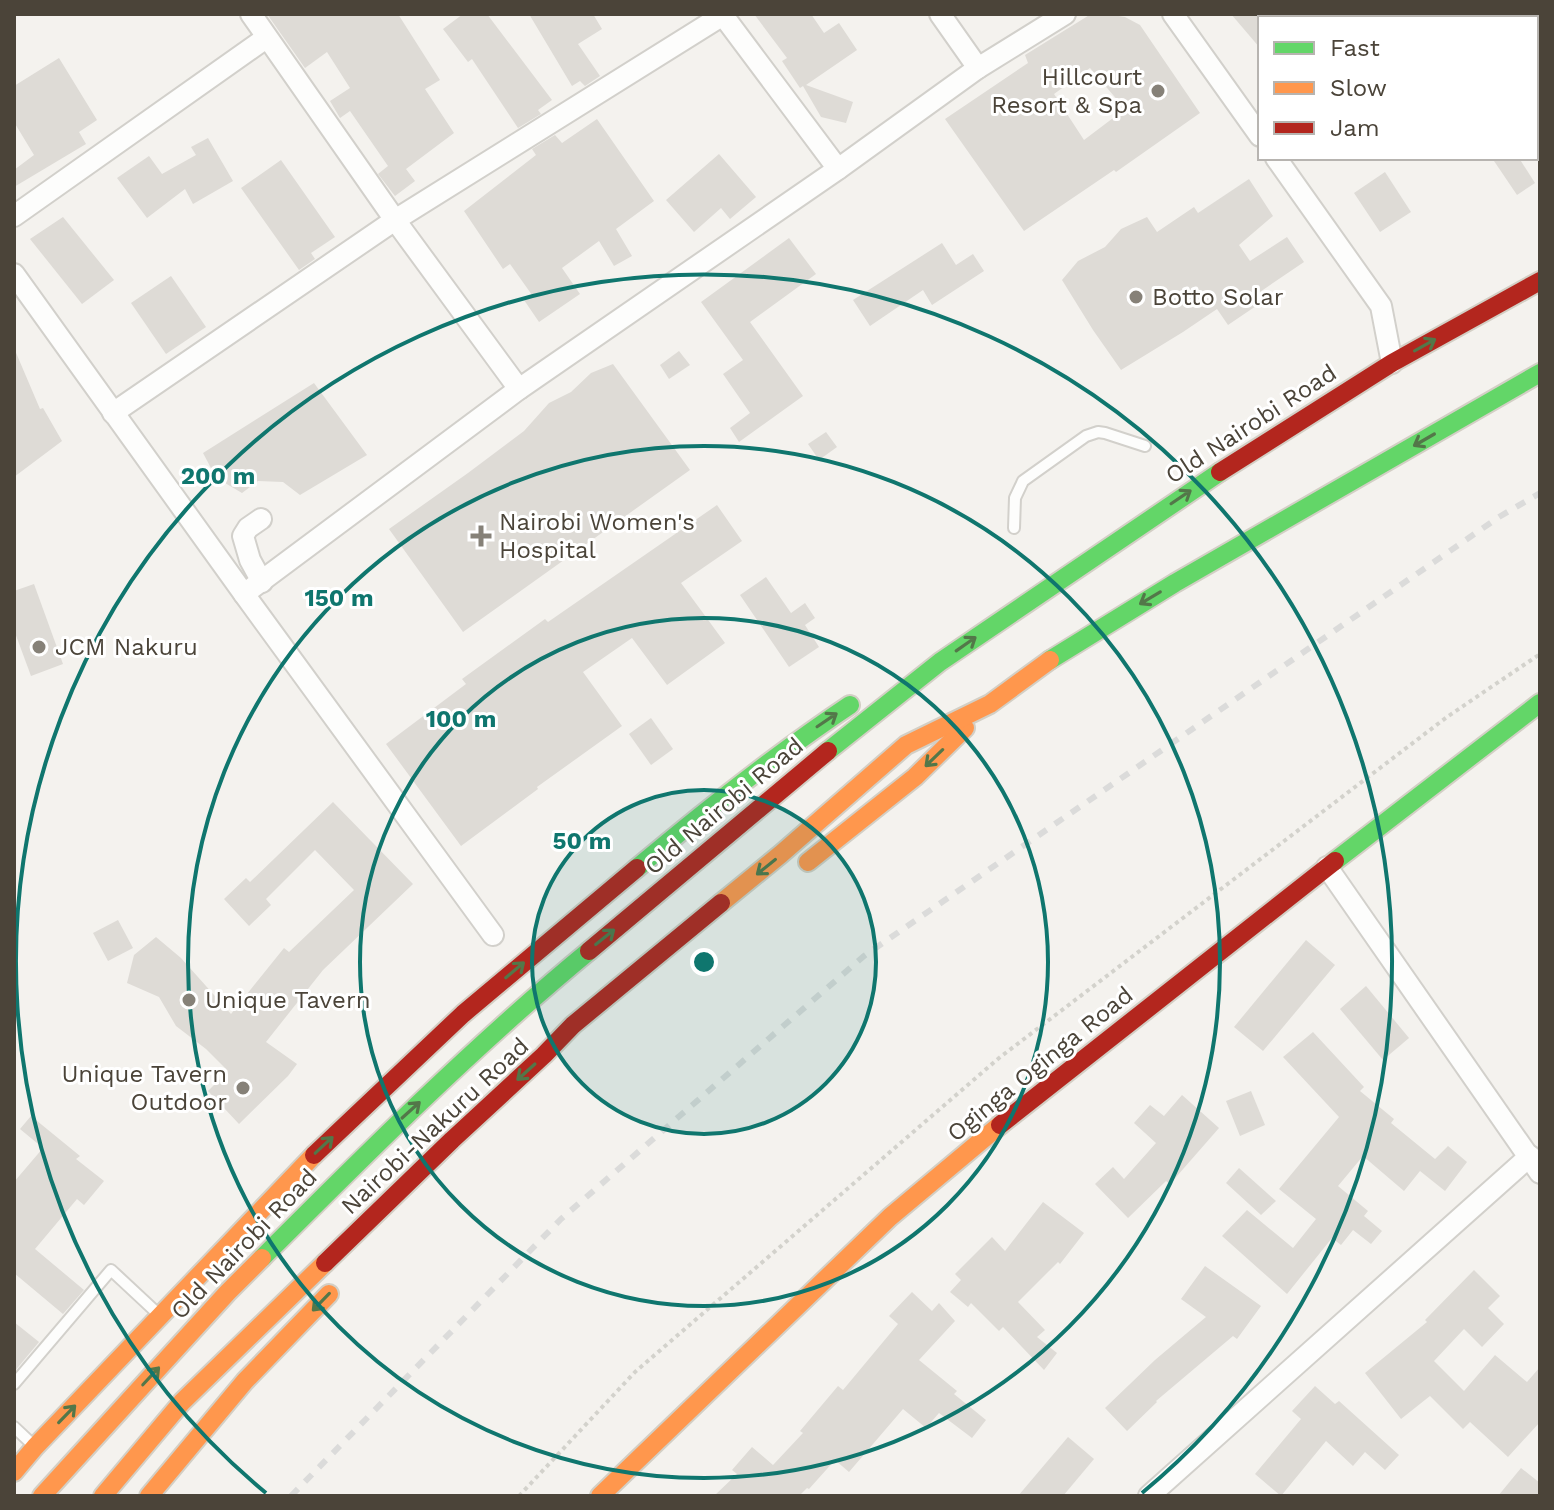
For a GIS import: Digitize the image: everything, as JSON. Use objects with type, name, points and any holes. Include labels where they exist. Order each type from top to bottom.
[{"type":"main road","name":"Old Nairobi Road","points":[[42,1496],[227,1293],[397,1123],[550,983],[794,778],[940,662],[1197,486],[1392,363],[1540,281]]},
{"type":"main road","points":[[791,876],[915,777],[990,704],[1059,653],[1540,373]]},
{"type":"main road","points":[[14,1472],[294,1174],[463,1014],[727,793],[790,745],[853,702],[940,662]]},
{"type":"main road","name":"Oginga Oginga Road","points":[[600,1496],[890,1217],[1015,1113],[1540,703]]},
{"type":"main road","name":"Nairobi-Nakuru Road","points":[[103,1496],[182,1402],[573,1025],[781,854],[906,745],[990,704]]},
{"type":"main road","points":[[149,1496],[245,1381],[339,1283]]},
{"type":"street","points":[[251,14],[395,220],[519,389]]},
{"type":"street","points":[[940,14],[978,68]]},
{"type":"street","points":[[244,594],[519,389],[838,169],[978,68],[1065,14]]},
{"type":"street","points":[[1173,14],[1258,133]]},
{"type":"street","points":[[113,413],[395,220],[722,15],[838,169]]},
{"type":"street","points":[[14,216],[266,38]]},
{"type":"street","points":[[1277,160],[1381,306],[1392,363]]},
{"type":"street","points":[[14,274],[493,935]]},
{"type":"street","points":[[261,519],[243,536],[250,560],[262,582]]},
{"type":"street","points":[[1149,1496],[1535,1165],[1327,867]]},
{"type":"lane","points":[[1014,528],[1015,498],[1023,481],[1086,436],[1105,433],[1145,446]]},
{"type":"lane","points":[[14,1384],[111,1270],[161,1316]]},
{"type":"lane","points":[[14,1427],[35,1447]]},
{"type":"path","points":[[519,1496],[635,1372],[999,1058],[1447,717],[1540,654]]},
{"type":"building","points":[[267,14],[398,14],[440,80],[425,89],[454,133],[406,169],[415,181],[395,196],[378,174],[388,166],[350,111],[340,118],[330,101],[350,88],[327,52],[305,68]]},
{"type":"building","points":[[463,14],[487,14],[552,100],[538,110],[541,114],[518,128],[472,59],[468,62],[443,29]]},
{"type":"building","points":[[529,14],[593,14],[602,29],[578,44],[600,76],[585,86],[580,81],[572,86]]},
{"type":"building","points":[[754,14],[811,14],[824,33],[839,23],[857,50],[806,85],[853,102],[846,123],[821,117],[803,86],[800,88],[782,61],[787,58]]},
{"type":"building","points":[[1091,14],[1125,17],[1140,25],[1200,113],[1024,231],[945,119],[1028,63],[1025,55]],"holes":[[[1090,68],[1125,109],[1084,140],[1054,94]]]},
{"type":"building","points":[[1231,14],[1260,14],[1258,46]]},
{"type":"building","points":[[59,58],[97,120],[79,132],[86,144],[14,187],[14,170],[34,155],[14,122],[14,86]]},
{"type":"building","points":[[597,119],[654,201],[616,229],[632,256],[614,266],[599,241],[562,268],[580,294],[539,322],[524,300],[532,295],[510,264],[503,269],[464,211],[536,155],[532,149],[555,135],[562,143]]},
{"type":"building","points":[[208,138],[233,181],[193,204],[185,189],[147,218],[117,178],[149,156],[162,174],[196,155],[191,147]]},
{"type":"building","points":[[719,154],[756,197],[730,219],[721,208],[694,232],[666,200]]},
{"type":"building","points":[[281,160],[335,237],[311,253],[315,259],[299,270],[241,188]]},
{"type":"building","points":[[1493,160],[1520,160],[1535,183],[1517,195]]},
{"type":"building","points":[[1385,172],[1411,212],[1380,232],[1354,193]]},
{"type":"building","points":[[1249,179],[1273,216],[1239,245],[1250,261],[1287,237],[1304,262],[1254,296],[1259,304],[1228,325],[1217,309],[1121,370],[1062,280],[1078,261],[1105,247],[1121,229],[1147,217],[1157,232],[1194,207],[1198,213]]},
{"type":"building","points":[[63,217],[114,280],[82,304],[30,239]]},
{"type":"building","points":[[789,238],[816,274],[750,322],[803,396],[739,442],[730,428],[750,413],[723,374],[743,360],[701,302]]},
{"type":"building","points":[[942,243],[956,265],[973,254],[984,271],[932,305],[923,290],[870,326],[853,300]]},
{"type":"building","points":[[171,276],[206,327],[166,354],[131,303]]},
{"type":"building","points":[[14,348],[40,409],[43,408],[62,441],[14,477]]},
{"type":"building","points":[[679,351],[690,365],[669,379],[660,365]]},
{"type":"building","points":[[613,364],[690,470],[463,632],[389,529],[524,431],[549,403],[571,392],[591,373]]},
{"type":"building","points":[[314,383],[367,455],[300,495],[283,482],[258,481],[242,493],[225,483],[212,470],[203,453]]},
{"type":"building","points":[[826,432],[837,447],[819,460],[808,444]]},
{"type":"building","points":[[717,505],[742,541],[681,583],[725,643],[667,685],[632,638],[583,672],[622,726],[461,846],[386,744],[466,684],[462,679],[545,619],[548,622]]},
{"type":"building","points":[[766,577],[791,613],[805,603],[815,618],[805,625],[819,647],[789,667],[740,595]]},
{"type":"building","name":"JCM Nakuru","points":[[34,584],[63,664],[31,676],[14,630],[14,591]]},
{"type":"building","points":[[651,718],[673,749],[651,765],[629,734]]},
{"type":"building","points":[[333,802],[413,884],[323,970],[266,1042],[297,1064],[239,1124],[208,1091],[228,1071],[176,1026],[159,997],[127,983],[134,955],[156,937],[181,958],[231,1014],[284,948],[289,952],[354,890],[315,850],[266,899],[271,905],[249,926],[224,899],[246,878],[250,882]]},
{"type":"building","points":[[118,920],[133,948],[108,961],[93,933]]},
{"type":"building","points":[[1306,940],[1335,965],[1263,1051],[1234,1027]]},
{"type":"building","points":[[1366,986],[1409,1038],[1383,1060],[1340,1009]]},
{"type":"building","points":[[1313,1032],[1364,1087],[1360,1091],[1394,1119],[1391,1123],[1435,1159],[1448,1146],[1467,1162],[1445,1191],[1420,1171],[1404,1191],[1363,1156],[1338,1186],[1368,1211],[1364,1216],[1382,1231],[1371,1244],[1353,1230],[1341,1245],[1332,1238],[1287,1294],[1222,1236],[1247,1210],[1293,1248],[1316,1219],[1279,1189],[1339,1117],[1283,1057]]},
{"type":"building","points":[[1251,1091],[1265,1125],[1240,1136],[1226,1101]]},
{"type":"building","points":[[1182,1095],[1219,1128],[1170,1184],[1166,1181],[1128,1218],[1095,1184],[1113,1167],[1124,1179],[1156,1143],[1134,1123],[1150,1105],[1164,1116]]},
{"type":"building","points":[[31,1116],[80,1156],[76,1159],[104,1181],[84,1205],[77,1199],[35,1249],[84,1290],[63,1314],[14,1273],[14,1182],[43,1148],[20,1129]]},
{"type":"building","points":[[1239,1168],[1276,1201],[1261,1215],[1226,1183]]},
{"type":"building","points":[[1043,1202],[1084,1233],[1060,1264],[1058,1262],[1018,1302],[1045,1330],[1037,1337],[1057,1353],[1044,1370],[1003,1327],[999,1331],[971,1303],[968,1307],[950,1292],[961,1280],[955,1274],[992,1237],[1005,1251]]},
{"type":"building","points":[[1205,1266],[1261,1306],[1237,1339],[1233,1336],[1156,1401],[1127,1431],[1105,1408],[1206,1317],[1181,1299]]},
{"type":"building","points":[[1474,1270],[1500,1296],[1488,1308],[1504,1324],[1482,1347],[1464,1329],[1434,1361],[1464,1391],[1495,1355],[1527,1382],[1540,1367],[1540,1422],[1508,1457],[1470,1422],[1463,1429],[1430,1396],[1401,1419],[1365,1373],[1427,1322],[1425,1320]]},
{"type":"building","points":[[912,1292],[932,1311],[939,1303],[955,1321],[919,1360],[986,1420],[972,1438],[939,1413],[926,1428],[903,1409],[849,1472],[835,1460],[799,1496],[714,1496],[737,1474],[732,1470],[752,1447],[773,1465],[803,1433],[800,1431],[838,1386],[843,1390],[898,1324],[889,1316]]},
{"type":"building","points":[[14,1322],[39,1342],[14,1372]]},
{"type":"building","points":[[1315,1386],[1335,1404],[1339,1401],[1399,1455],[1385,1470],[1365,1452],[1353,1466],[1326,1441],[1281,1496],[1255,1474],[1301,1419],[1292,1411]]},
{"type":"building","points":[[1068,1437],[1094,1459],[1063,1496],[1018,1496]]},
{"type":"building","points":[[1521,1468],[1540,1483],[1540,1496],[1498,1496]]},
{"type":"railway","points":[[291,1496],[561,1219],[864,956],[1499,517],[1540,493]]},
{"type":"traffic: fast","points":[[1050,660],[1175,583],[1540,373]]},
{"type":"traffic: fast","points":[[828,751],[940,662],[1220,472]]},
{"type":"traffic: fast","points":[[1335,861],[1540,703]]},
{"type":"traffic: fast","points":[[637,868],[741,784],[850,705]]},
{"type":"traffic: fast","points":[[262,1258],[463,1062],[589,951]]},
{"type":"traffic: slow","points":[[721,903],[906,745],[990,704],[1050,660]]},
{"type":"traffic: slow","points":[[808,862],[915,777],[965,728]]},
{"type":"traffic: slow","points":[[600,1496],[890,1217],[1000,1125]]},
{"type":"traffic: slow","points":[[14,1472],[314,1155]]},
{"type":"traffic: slow","points":[[42,1496],[262,1258]]},
{"type":"traffic: slow","points":[[103,1496],[182,1402],[325,1263]]},
{"type":"traffic: slow","points":[[149,1496],[245,1381],[329,1294]]},
{"type":"traffic: jam","points":[[1220,472],[1392,363],[1540,281]]},
{"type":"traffic: jam","points":[[589,951],[828,751]]},
{"type":"traffic: jam","points":[[1000,1125],[1335,861]]},
{"type":"traffic: jam","points":[[314,1155],[463,1014],[637,868]]},
{"type":"traffic: jam","points":[[325,1263],[573,1025],[721,903]]},
{"type":"place","name":"Hillcourt Resort & Spa","points":[[1158,91]]},
{"type":"place","name":"Botto Solar","points":[[1136,297]]},
{"type":"place","name":"Nairobi Women's Hospital","points":[[481,536]]},
{"type":"place","name":"JCM Nakuru","points":[[39,647]]},
{"type":"place","name":"Unique Tavern","points":[[189,1000]]},
{"type":"place","name":"Unique Tavern Outdoor","points":[[243,1088]]}]
